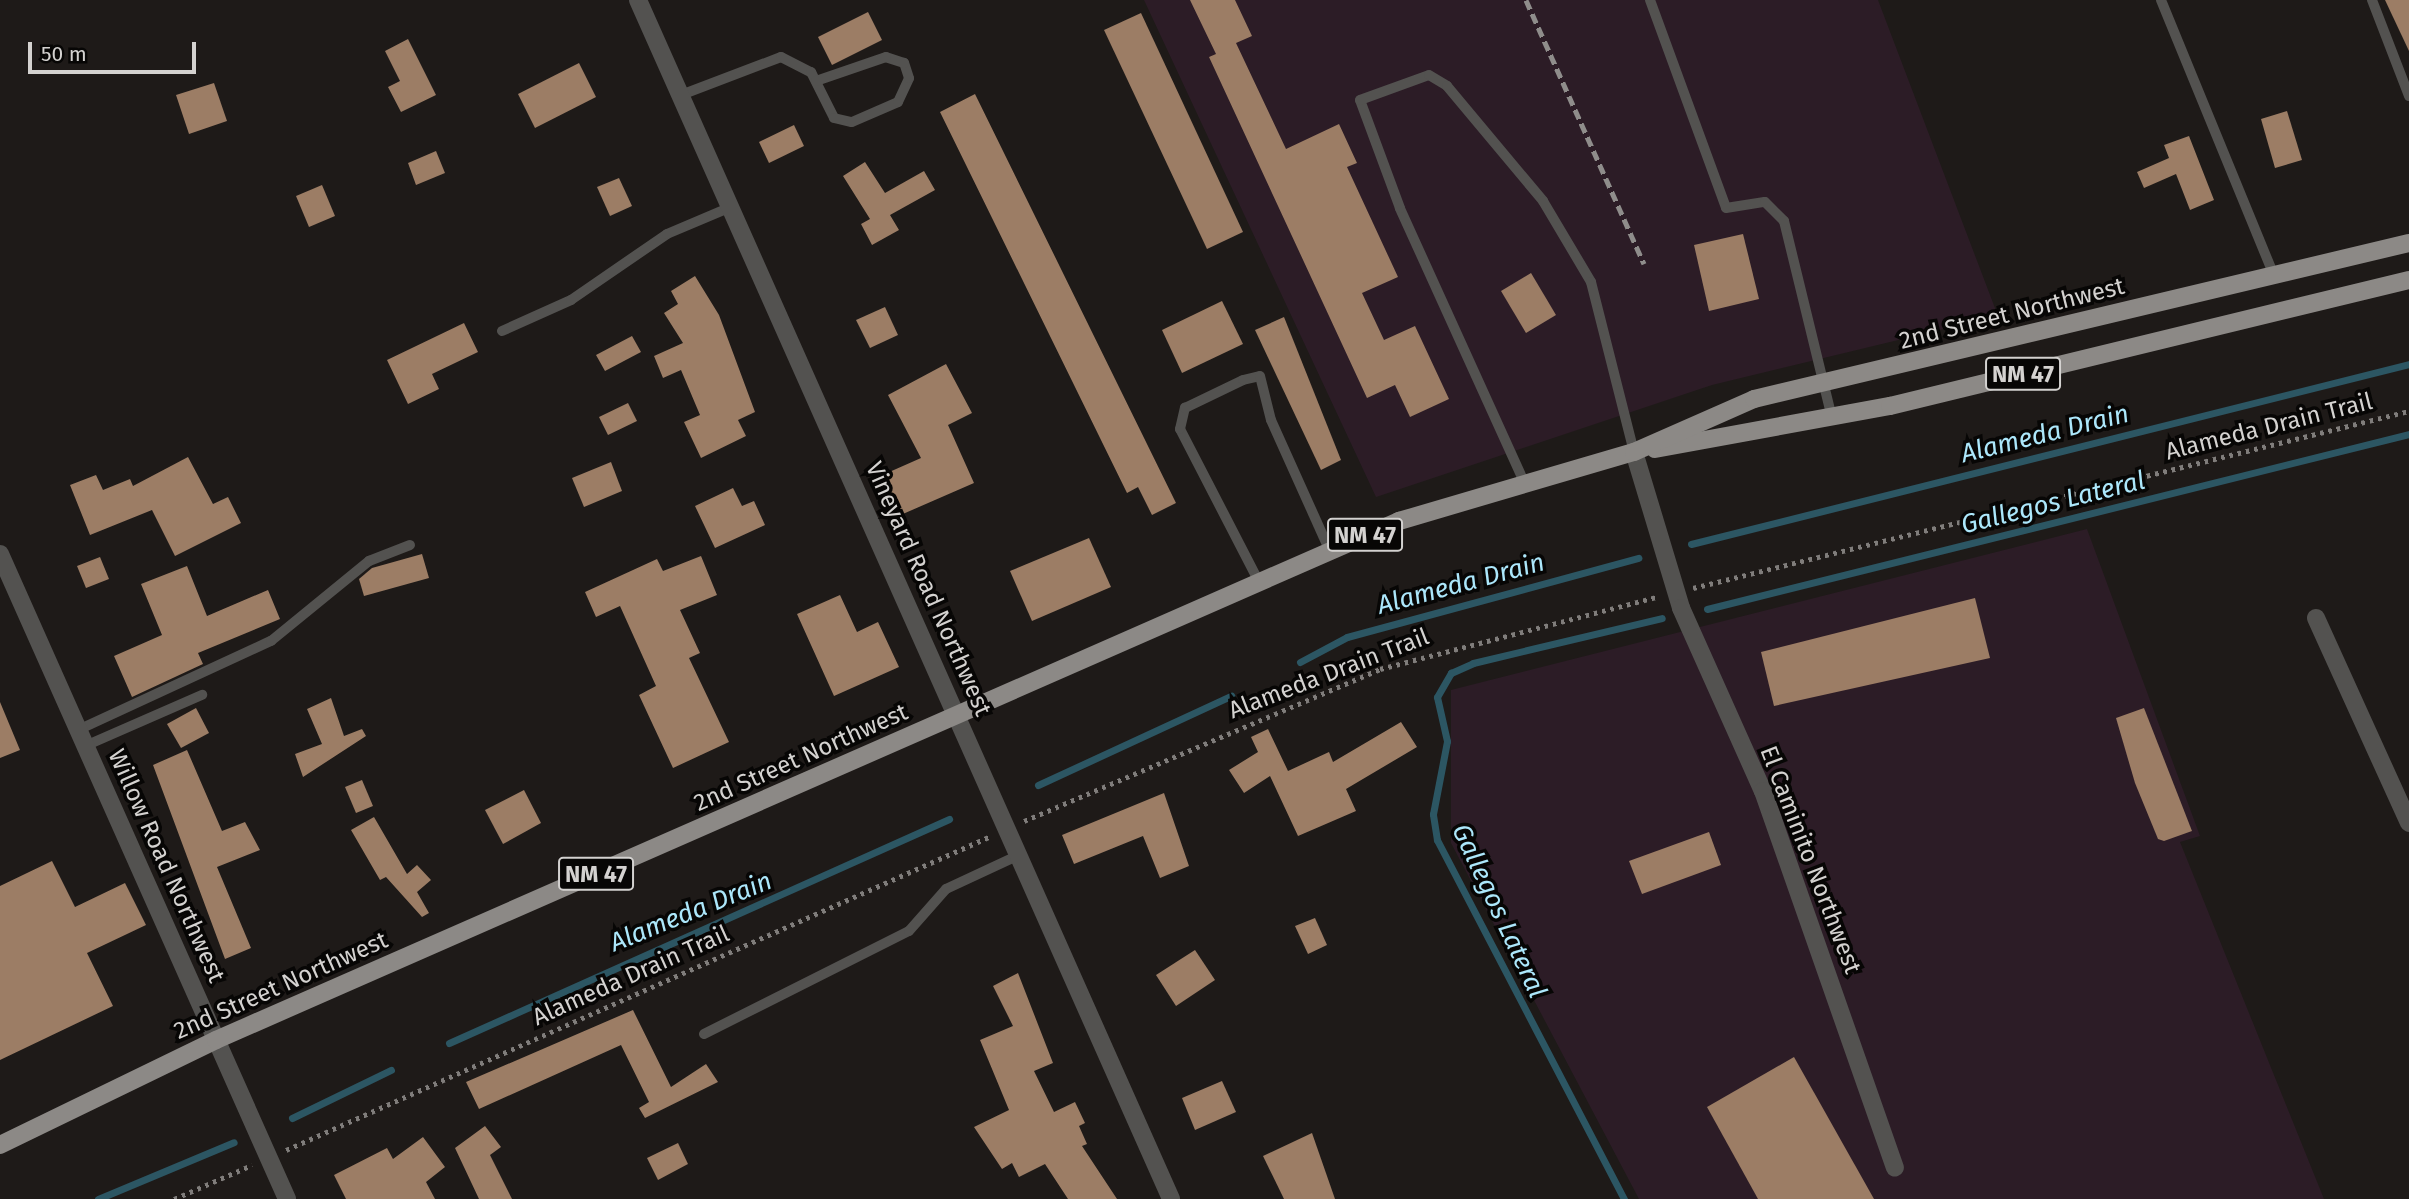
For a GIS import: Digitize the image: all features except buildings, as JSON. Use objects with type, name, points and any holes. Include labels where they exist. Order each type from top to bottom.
[{"type":"main road","name":"2nd Street Northwest","points":[[1634,452],[1754,399],[2409,243]]},
{"type":"main road","name":"2nd Street Northwest","points":[[0,1144],[216,1040],[958,716],[1329,549],[1525,484],[1634,452],[1832,418],[2409,280]]},
{"type":"street","name":"Vineyard Road Northwest","points":[[638,0],[1171,1199]]},
{"type":"street","name":"El Caminito Northwest","points":[[1634,452],[1686,620],[1763,790],[1895,1168]]},
{"type":"street","name":"Willow Road Northwest","points":[[0,554],[287,1199]]},
{"type":"street","points":[[2316,618],[2409,823]]},
{"type":"lane","points":[[1650,0],[1726,208],[1765,202],[1784,221],[1820,384],[1832,418]]},
{"type":"lane","points":[[2161,0],[2274,276]]},
{"type":"lane","points":[[2372,0],[2409,96]]},
{"type":"lane","points":[[681,95],[781,57],[816,81],[834,118],[852,122],[898,102],[909,78],[904,63],[887,57],[816,81]]},
{"type":"lane","points":[[1525,484],[1400,208],[1360,100],[1429,75],[1447,86],[1544,201],[1591,282],[1634,452]]},
{"type":"lane","points":[[502,331],[571,300],[667,234],[731,207]]},
{"type":"lane","points":[[1258,580],[1180,429],[1185,408],[1243,380],[1260,376],[1298,481],[1329,549]]},
{"type":"lane","points":[[82,738],[271,641],[369,561],[410,545]]},
{"type":"lane","points":[[82,738],[202,695]]},
{"type":"lane","points":[[704,1034],[909,931],[946,889],[1019,855]]},
{"type":"path","name":"Alameda Drain Trail","points":[[1689,589],[2409,411]]},
{"type":"path","name":"Alameda Drain Trail","points":[[1024,821],[1380,669],[1660,597]]},
{"type":"path","name":"Alameda Drain Trail","points":[[286,1150],[990,836]]},
{"type":"path","points":[[174,1199],[252,1165]]},
{"type":"shaded area","points":[[1144,0],[1878,0],[1998,316],[1712,385],[1376,497]]},
{"type":"shaded area","points":[[2087,529],[2200,836],[2180,842],[2324,1199],[1639,1199],[1451,843],[1451,690]]},
{"type":"waterway","name":"Alameda Drain","points":[[1691,544],[2409,364]]},
{"type":"waterway","name":"Gallegos Lateral","points":[[1707,609],[2409,434]]},
{"type":"waterway","name":"Alameda Drain","points":[[1300,662],[1347,637],[1638,558]]},
{"type":"waterway","name":"Gallegos Lateral","points":[[1624,1199],[1437,840],[1433,814],[1447,741],[1437,697],[1451,673],[1473,663],[1662,618]]},
{"type":"waterway","name":"Alameda Drain","points":[[1038,785],[1231,696]]},
{"type":"waterway","name":"Alameda Drain","points":[[449,1043],[949,819]]},
{"type":"waterway","name":"Alameda Drain","points":[[292,1118],[391,1070]]},
{"type":"waterway","name":"Alameda Drain","points":[[98,1199],[234,1142]]},
{"type":"railway","points":[[1526,0],[1644,264]]}]
